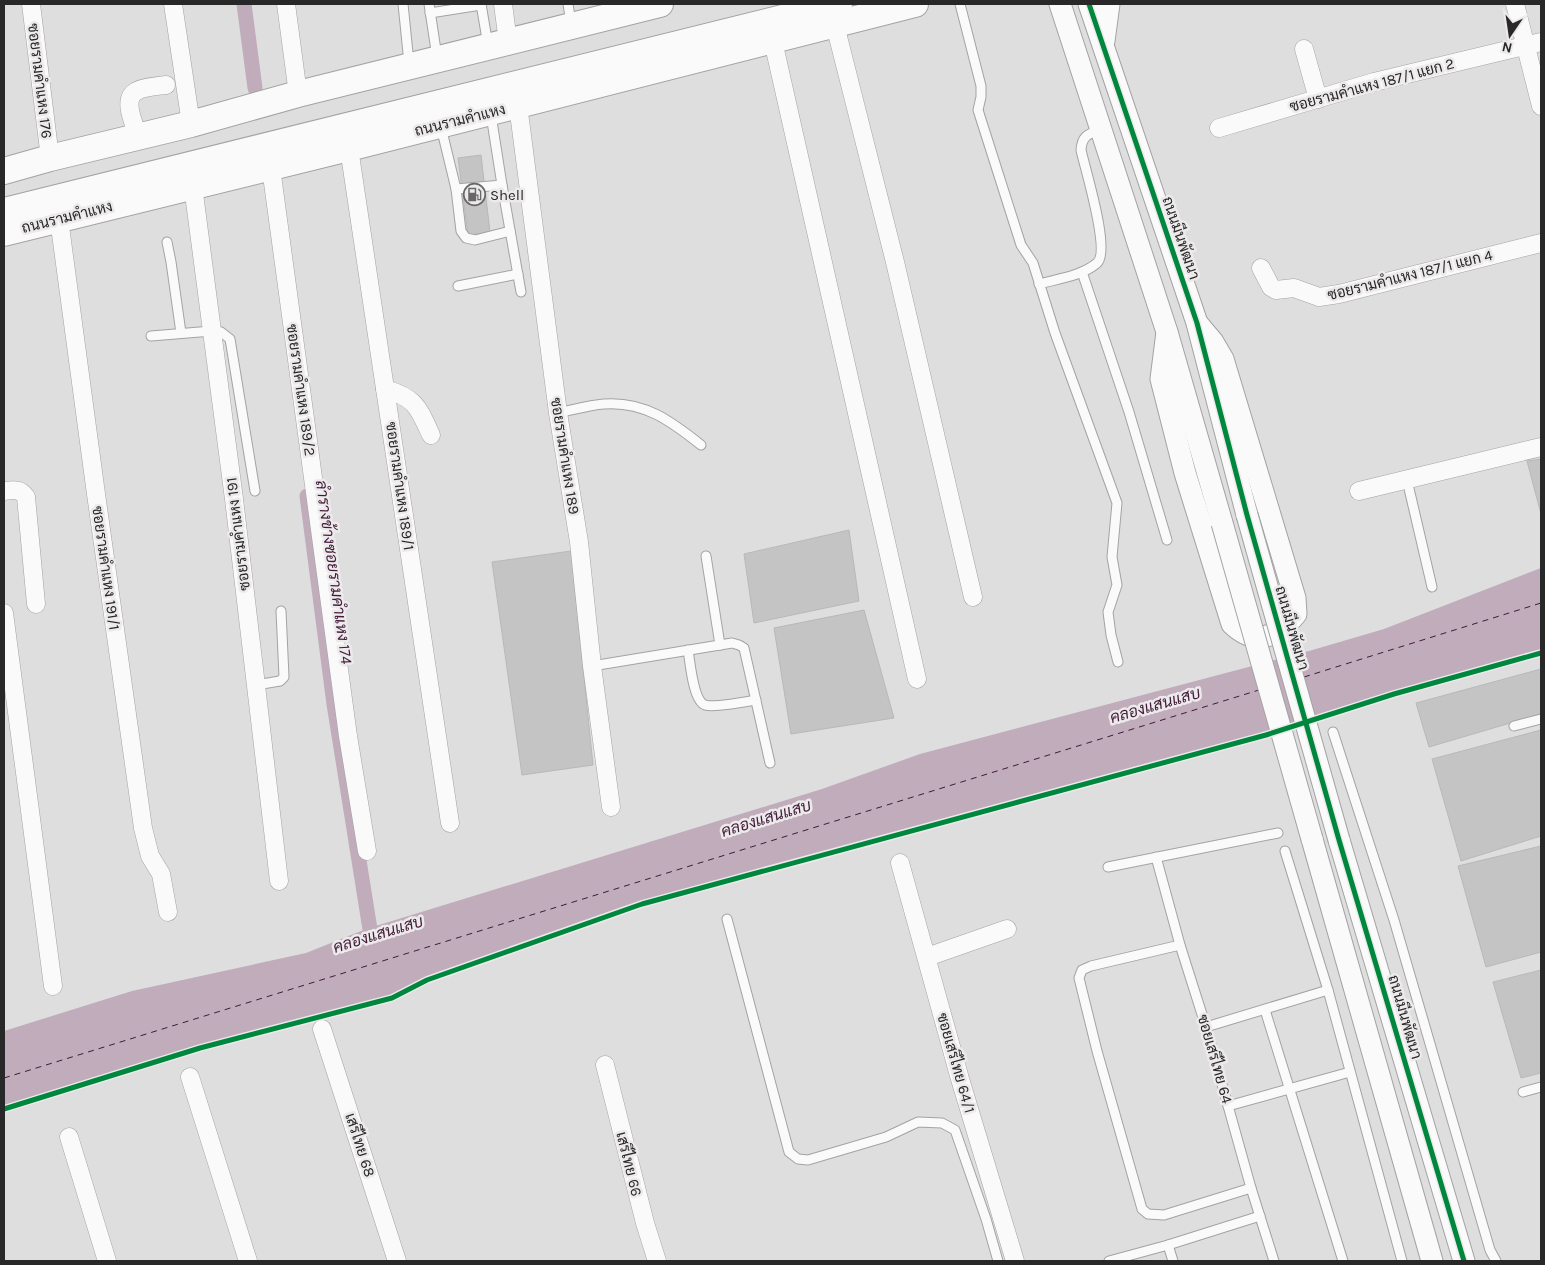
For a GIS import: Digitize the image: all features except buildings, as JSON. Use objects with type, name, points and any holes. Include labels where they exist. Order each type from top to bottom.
[{"type":"main road","points":[[4,171],[498,44],[570,15],[660,4]]},
{"type":"main road","name":"ถนนรามคำแหง","points":[[4,211],[782,4]]},
{"type":"main road","name":"ถนนรามคำแหง","points":[[4,194],[414,103],[837,14],[906,5]]},
{"type":"main road","name":"ถนนรามคำแหง","points":[[4,233],[271,168],[773,41],[837,14]]},
{"type":"street","name":"ซอยรามคำแหง 176","points":[[30,4],[50,158]]},
{"type":"street","points":[[174,4],[191,124]]},
{"type":"street","points":[[286,4],[298,94]]},
{"type":"street","points":[[498,44],[503,4]]},
{"type":"street","points":[[1048,4],[1071,37]]},
{"type":"street","points":[[1060,4],[1167,332],[1432,1261]]},
{"type":"street","name":"ถนนมีนพัฒนา","points":[[1089,4],[1196,323],[1247,515],[1339,840],[1464,1261]]},
{"type":"street","points":[[1104,48],[1110,4]]},
{"type":"street","points":[[1515,4],[1534,44],[1541,106]]},
{"type":"street","points":[[837,14],[973,597]]},
{"type":"street","points":[[773,41],[917,679]]},
{"type":"street","name":"ซอยรามคำแหง 187/1 แยก 2","points":[[1219,128],[1374,82],[1534,44]]},
{"type":"street","points":[[1304,48],[1318,99]]},
{"type":"street","points":[[138,136],[129,104],[131,96],[136,91],[166,84]]},
{"type":"street","name":"ซอยรามคำแหง 189","points":[[518,105],[558,413],[579,542],[592,666],[611,807]]},
{"type":"street","name":"ซอยรามคำแหง 189/1","points":[[349,148],[450,823]]},
{"type":"street","name":"ซอยรามคำแหง 189/2","points":[[271,168],[348,736],[366,851]]},
{"type":"street","name":"ซอยรามคำแหง 191","points":[[193,186],[279,881]]},
{"type":"street","name":"ซอยรามคำแหง 191/1","points":[[59,219],[143,828],[150,856],[161,874],[168,912]]},
{"type":"street","name":"ซอยรามคำแหง 187/1 แยก 4","points":[[1262,268],[1271,287],[1276,290],[1294,288],[1320,297],[1339,294],[1541,243]]},
{"type":"street","points":[[1167,332],[1161,379],[1185,473],[1232,624],[1240,631],[1249,635],[1261,638],[1272,635],[1285,627],[1296,614],[1294,598],[1223,360],[1213,342],[1196,323]]},
{"type":"street","points":[[385,389],[403,394],[414,403],[420,410],[431,435]]},
{"type":"street","points":[[1359,491],[1541,447]]},
{"type":"street","points":[[4,490],[16,490],[23,493],[26,497],[36,604]]},
{"type":"street","points":[[4,613],[53,986]]},
{"type":"street","name":"ซอยเสรีไทย 64/1","points":[[900,863],[960,1079],[1014,1261]]},
{"type":"street","points":[[926,957],[1007,929]]},
{"type":"street","name":"เสรีไทย 68","points":[[322,1029],[397,1261]]},
{"type":"street","name":"เสรีไทย 66","points":[[605,1065],[644,1223],[657,1261]]},
{"type":"street","points":[[190,1077],[248,1261]]},
{"type":"street","points":[[69,1138],[107,1261]]},
{"type":"lane","points":[[403,4],[410,67]]},
{"type":"lane","points":[[437,60],[429,8],[481,4],[498,44]]},
{"type":"lane","points":[[960,4],[981,86],[978,110],[1021,245],[1032,263],[1054,333],[1117,503],[1112,557],[1117,585],[1108,612],[1111,635],[1118,662]]},
{"type":"lane","points":[[490,113],[521,292]]},
{"type":"lane","points":[[440,125],[456,189],[461,231],[466,238],[475,240],[510,231]]},
{"type":"lane","points":[[1039,284],[1082,272],[1098,262],[1101,254],[1102,235],[1081,150],[1082,142],[1086,136],[1101,129]]},
{"type":"lane","points":[[456,189],[502,185]]},
{"type":"lane","points":[[167,242],[181,333]]},
{"type":"lane","points":[[1082,272],[1129,412],[1167,540]]},
{"type":"lane","points":[[458,286],[518,274]]},
{"type":"lane","points":[[151,336],[212,331],[226,334],[230,339],[255,491]]},
{"type":"lane","points":[[558,413],[604,404],[634,406],[659,414],[701,444]]},
{"type":"lane","points":[[1407,480],[1432,587]]},
{"type":"lane","points":[[706,556],[720,645]]},
{"type":"lane","points":[[256,685],[280,682],[284,677],[280,611]]},
{"type":"lane","points":[[592,666],[732,643],[739,644],[744,648],[770,763]]},
{"type":"lane","points":[[688,650],[699,702],[712,706],[756,700]]},
{"type":"lane","points":[[1514,726],[1541,719]]},
{"type":"lane","points":[[1333,732],[1394,920],[1490,1250],[1496,1261]]},
{"type":"lane","points":[[1108,867],[1278,834]]},
{"type":"lane","points":[[1285,851],[1328,990],[1402,1261]]},
{"type":"lane","name":"ซอยเสรีไทย 64","points":[[1156,857],[1180,945],[1206,1027],[1251,1188],[1274,1261]]},
{"type":"lane","points":[[727,919],[789,1152],[798,1159],[808,1160],[886,1137],[918,1122],[942,1123],[955,1130],[986,1219],[998,1261]]},
{"type":"lane","points":[[1180,945],[1091,966],[1082,970],[1079,978],[1097,1051],[1142,1209],[1148,1214],[1164,1215],[1251,1188]]},
{"type":"lane","points":[[1206,1027],[1328,990]]},
{"type":"lane","points":[[1265,1010],[1343,1261]]},
{"type":"lane","points":[[1228,1106],[1350,1072]]},
{"type":"lane","points":[[1523,1092],[1541,1087]]},
{"type":"lane","points":[[1109,1261],[1168,1245],[1260,1216]]},
{"type":"lane","points":[[1168,1245],[1173,1261]]},
{"type":"water","name":"คลองแสนแสบ","points":[[1541,568],[1541,650],[1342,708],[1256,736],[638,905],[425,979],[388,998],[188,1050],[4,1107],[4,1031],[132,991],[306,953],[366,929],[822,789],[920,754],[1309,651],[1384,629]]},
{"type":"waterway","name":"ลำรางข้างซอยรามคำแหง 174","points":[[244,4],[255,88]]},
{"type":"waterway","name":"ลำรางข้างซอยรามคำแหง 174","points":[[307,496],[334,704],[373,948]]},
{"type":"ferry route","points":[[1304,677],[1541,603]]},
{"type":"ferry route","points":[[4,1078],[1259,690]]},
{"type":"cycle path","points":[[1089,4],[1197,323],[1247,515],[1339,840],[1464,1261]]},
{"type":"cycle path","points":[[4,1109],[200,1048],[392,998],[427,980],[642,904],[1266,735],[1394,694],[1541,653]]},
{"type":"place","name":"Shell","points":[[474,195]]}]
